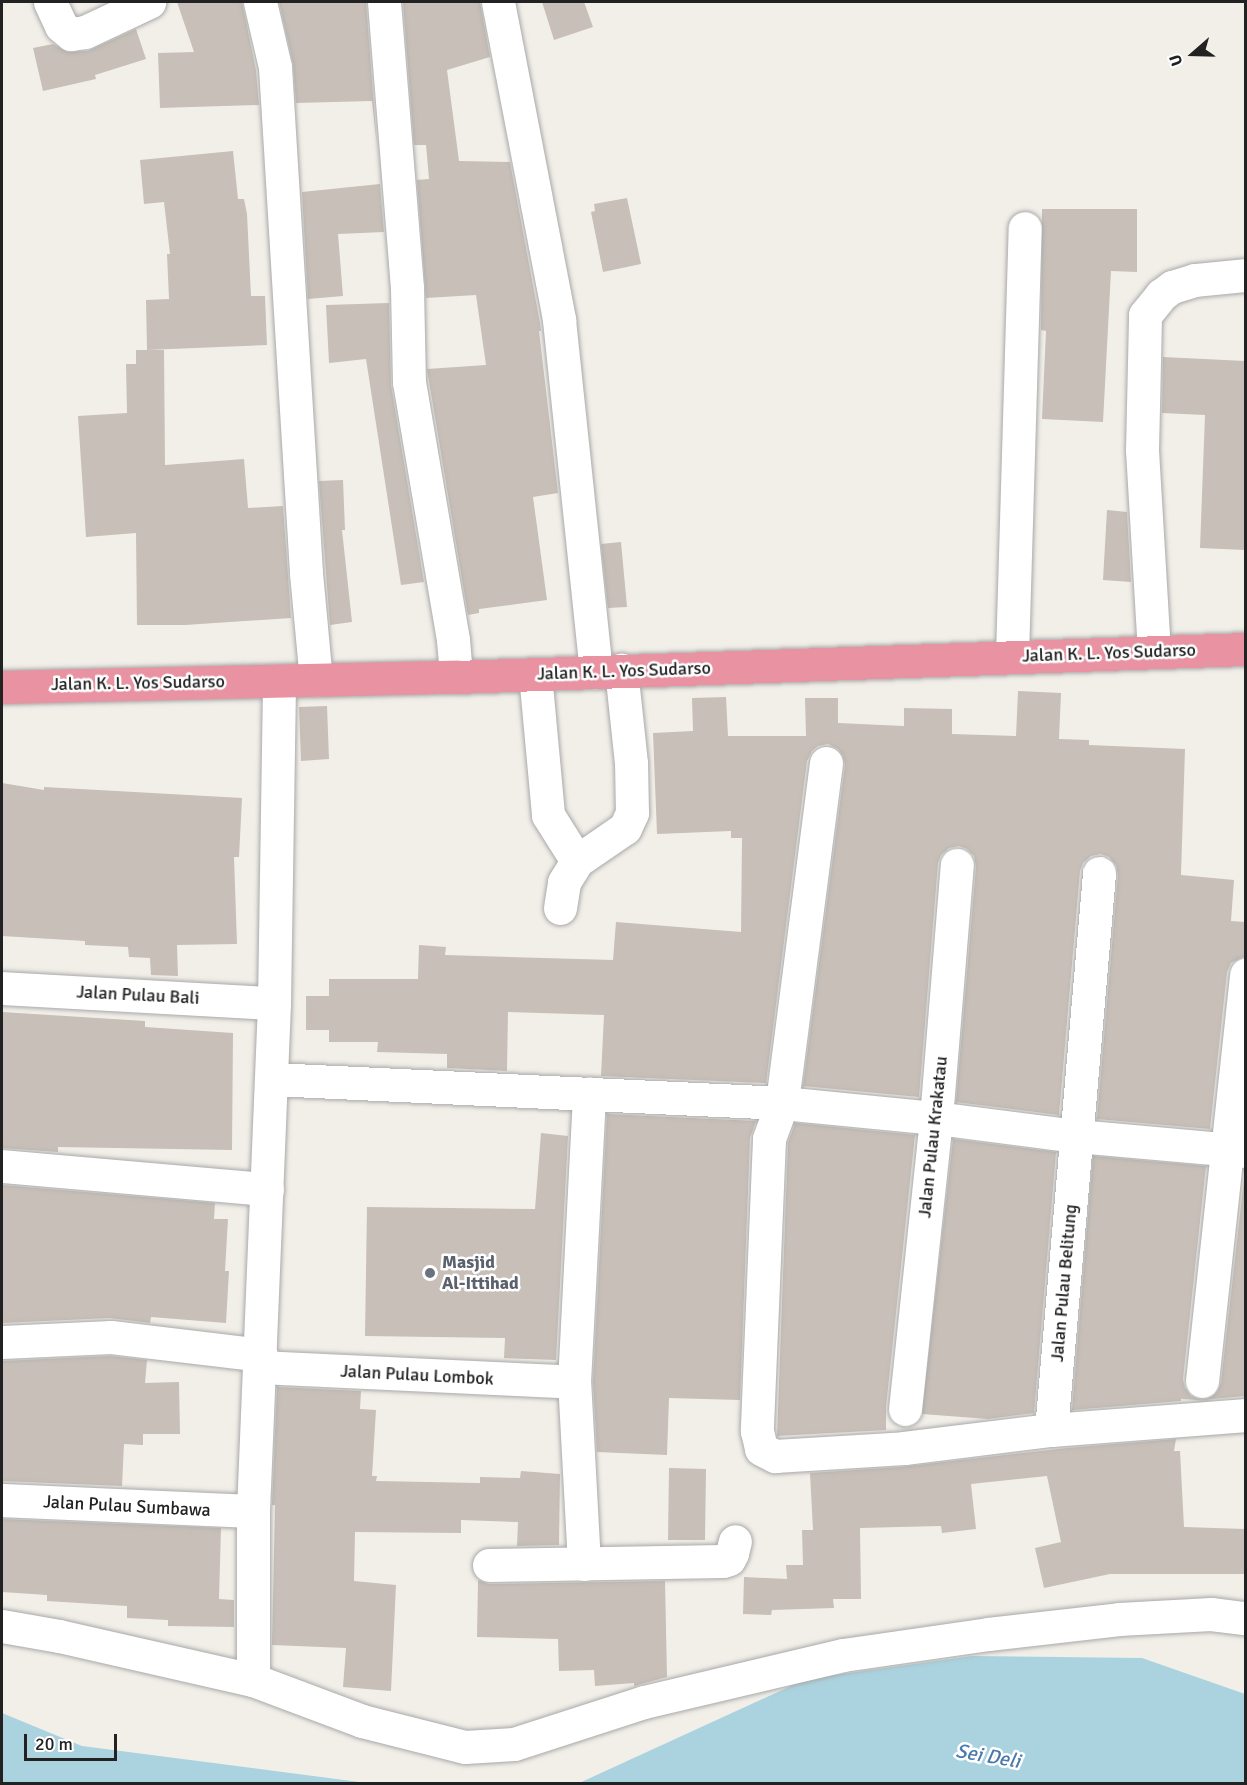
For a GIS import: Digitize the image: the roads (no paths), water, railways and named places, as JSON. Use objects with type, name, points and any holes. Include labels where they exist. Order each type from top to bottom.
[{"type":"highway","name":"Jalan K. L. Yos Sudarso","points":[[2,687],[456,677],[1245,649]]},
{"type":"street","points":[[50,2],[61,26],[71,34],[85,32],[149,2]]},
{"type":"street","points":[[260,2],[275,67],[306,573],[316,680]]},
{"type":"street","points":[[384,2],[406,288],[409,382],[453,640],[456,677]]},
{"type":"street","points":[[498,2],[559,320],[608,671],[631,764],[632,813],[625,828],[577,861],[564,882],[560,908]]},
{"type":"street","points":[[1012,656],[1025,228]]},
{"type":"street","points":[[1154,652],[1142,450],[1145,315],[1161,295],[1172,286],[1195,280],[1245,275]]},
{"type":"street","points":[[535,674],[548,815],[577,861]]},
{"type":"street","points":[[253,1680],[253,1511],[272,1079],[279,681]]},
{"type":"street","points":[[825,762],[783,1103],[769,1139],[758,1431],[761,1449],[775,1456],[903,1448],[1051,1430],[1245,1415]]},
{"type":"street","name":"Jalan Pulau Krakatau","points":[[905,1409],[936,1118],[957,865]]},
{"type":"street","name":"Jalan Pulau Belitung","points":[[1051,1430],[1099,873]]},
{"type":"street","points":[[1202,1381],[1237,1150],[1245,974]]},
{"type":"street","name":"Jalan Pulau Bali","points":[[2,987],[274,1003]]},
{"type":"street","points":[[272,1079],[783,1103],[936,1118],[1077,1136],[1237,1150]]},
{"type":"street","points":[[584,1564],[574,1382],[589,1093]]},
{"type":"street","points":[[2,1166],[267,1189]]},
{"type":"street","name":"Jalan Pulau Lombok","points":[[2,1342],[111,1337],[260,1361],[574,1382]]},
{"type":"street","name":"Jalan Pulau Sumbawa","points":[[2,1500],[253,1511]]},
{"type":"street","points":[[489,1565],[723,1561],[729,1559],[735,1541]]},
{"type":"street","points":[[2,1626],[59,1636],[253,1680],[362,1720],[465,1748],[514,1744],[644,1702],[843,1655],[988,1634],[1119,1619],[1211,1614],[1245,1618]]},
{"type":"water","name":"Sei Deli","points":[[972,1656],[1142,1658],[1245,1694],[1245,1783],[577,1784],[806,1679]]},
{"type":"water","points":[[2,1713],[82,1746],[367,1783],[2,1783]]},
{"type":"place","name":"Masjid Al-Ittihad","points":[[430,1273]]}]
